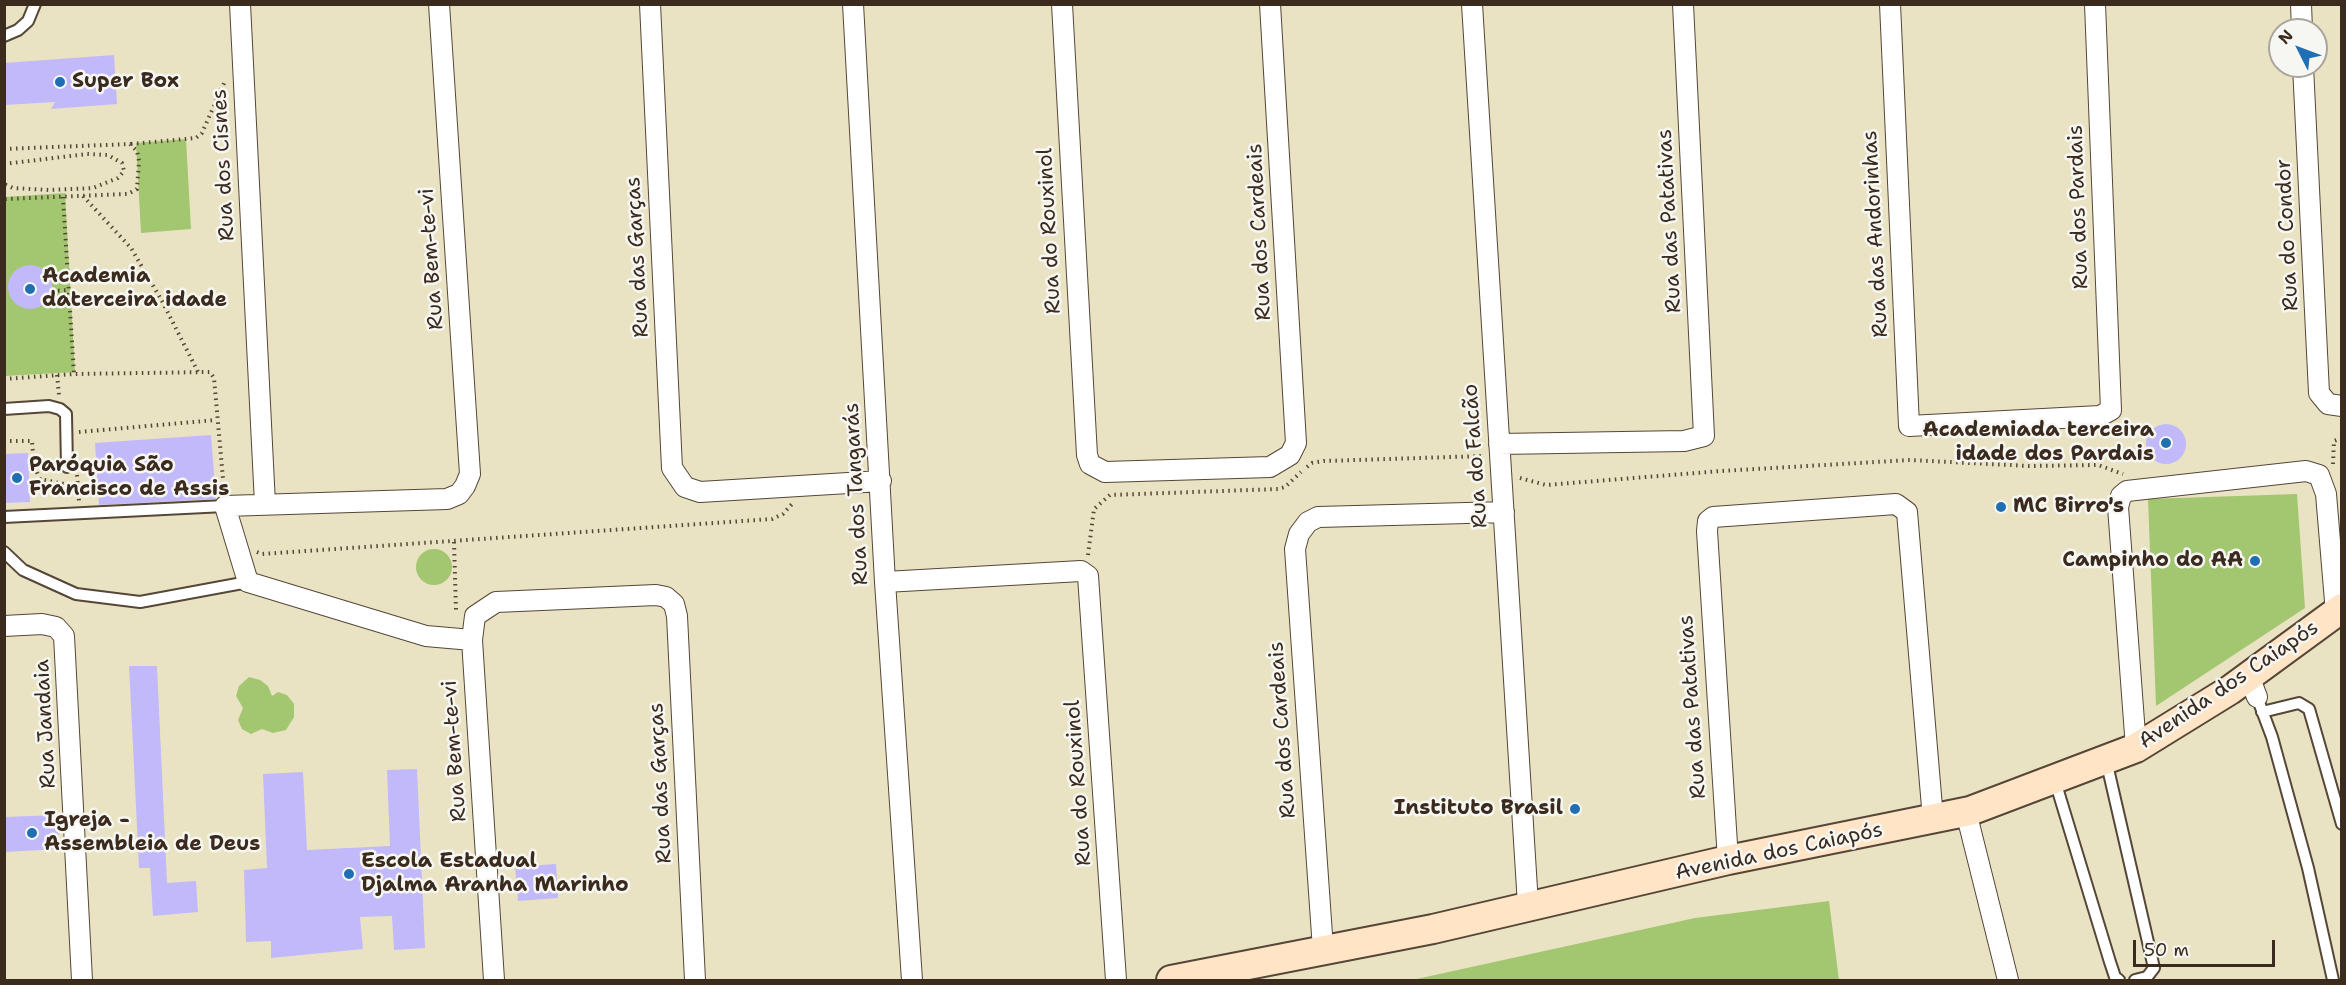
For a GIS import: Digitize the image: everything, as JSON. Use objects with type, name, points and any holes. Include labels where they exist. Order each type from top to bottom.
[{"type":"main road","name":"Avenida dos Caiapós","points":[[1171,981],[1433,929],[1728,860],[1966,812],[2136,748],[2256,695],[2339,610]]},
{"type":"street","name":"Rua dos Cisnes","points":[[240,4],[265,504]]},
{"type":"street","name":"Rua Bem-te-vi","points":[[265,504],[447,499],[459,495],[470,474],[439,4]]},
{"type":"street","name":"Rua das Garças","points":[[650,4],[672,468],[685,487],[700,492],[800,486]]},
{"type":"street","name":"Rua dos Tangarás","points":[[853,4],[885,582],[912,981]]},
{"type":"street","name":"Rua do Rouxinol","points":[[1062,4],[1087,455],[1090,464],[1105,472],[1270,467],[1290,455]]},
{"type":"street","name":"Rua dos Cardeais","points":[[1270,4],[1296,429],[1296,443],[1290,455]]},
{"type":"street","name":"Rua do Falcão","points":[[1472,4],[1499,444],[1492,465],[1503,512],[1528,905]]},
{"type":"street","name":"Rua das Patativas","points":[[1499,444],[1684,441],[1704,436],[1683,4]]},
{"type":"street","name":"Rua das Andorinhas","points":[[1890,4],[1909,426],[2100,416],[2109,413],[2111,407]]},
{"type":"street","name":"Rua dos Pardais","points":[[2095,4],[2111,407]]},
{"type":"street","name":"Rua do Condor","points":[[2305,78],[2319,393],[2333,403]]},
{"type":"street","points":[[2136,748],[2118,507],[2121,496],[2130,489],[2306,471],[2319,475],[2325,483],[2339,610]]},
{"type":"street","points":[[800,486],[881,482]]},
{"type":"street","points":[[265,504],[225,506],[248,582],[426,636],[464,639]]},
{"type":"street","name":"Rua das Patativas","points":[[1728,860],[1707,531],[1708,521],[1713,517],[1896,504],[1906,510],[1910,518],[1934,819]]},
{"type":"street","name":"Rua dos Cardeais","points":[[1323,949],[1295,549],[1299,534],[1308,522],[1318,517],[1503,512]]},
{"type":"street","name":"Rua do Rouxinol","points":[[885,582],[1081,571],[1088,576],[1116,981]]},
{"type":"street","name":"Rua das Garças","points":[[496,602],[656,595],[666,597],[674,604],[677,616],[695,981]]},
{"type":"street","name":"Rua Bem-te-vi","points":[[494,981],[464,639],[475,616],[484,607],[496,602]]},
{"type":"street","name":"Rua Jandaia","points":[[4,626],[42,624],[56,627],[64,636],[82,981]]},
{"type":"street","points":[[1966,812],[2008,981]]},
{"type":"lane","points":[[4,36],[18,30],[28,21],[35,4]]},
{"type":"lane","points":[[4,409],[49,406],[60,409],[66,414],[67,467]]},
{"type":"lane","points":[[4,517],[225,506]]},
{"type":"lane","points":[[4,552],[23,570],[76,594],[140,602],[248,582]]},
{"type":"lane","points":[[2333,981],[2308,868],[2256,695],[2299,703],[2309,709],[2342,824]]},
{"type":"lane","points":[[2106,760],[2154,968],[2147,977],[2135,981]]},
{"type":"lane","points":[[2055,780],[2110,962],[2115,977],[2119,981]]},
{"type":"path","points":[[4,149],[130,144],[196,138],[202,133],[227,75],[243,57]]},
{"type":"path","points":[[4,199],[128,194],[137,189],[139,161],[137,151],[130,144]]},
{"type":"path","points":[[4,164],[87,154],[108,155],[122,164],[124,171],[118,178],[93,188],[49,190],[14,188],[4,184]]},
{"type":"path","points":[[83,196],[131,248],[162,301],[198,372]]},
{"type":"path","points":[[63,197],[74,374]]},
{"type":"path","points":[[52,291],[69,290]]},
{"type":"path","points":[[4,379],[74,374],[210,372],[214,378],[225,506]]},
{"type":"path","points":[[68,433],[216,420]]},
{"type":"path","points":[[4,441],[32,441],[36,475],[40,479],[79,487]]},
{"type":"path","points":[[1083,557],[1088,556],[1090,550],[1094,509],[1110,495],[1278,489],[1294,480],[1312,463],[1318,462],[1483,455],[1492,465],[1525,481],[1546,485],[1721,471],[1910,460],[2029,466],[2098,465],[2119,471],[2127,477],[2130,489]]},
{"type":"path","points":[[67,467],[76,470],[79,487],[79,513]]},
{"type":"path","points":[[253,550],[262,554],[772,519],[791,506],[800,486]]},
{"type":"path","points":[[454,542],[464,639]]},
{"type":"green space","points":[[186,139],[191,229],[141,233],[136,143]]},
{"type":"green space","points":[[65,193],[75,372],[5,376],[5,197]]},
{"type":"green space","points":[[2297,494],[2305,608],[2156,706],[2148,499]]},
{"type":"green space","points":[[434,549],[447,554],[452,567],[447,580],[434,585],[421,580],[416,567],[421,554]]},
{"type":"green space","points":[[249,677],[260,680],[268,686],[272,696],[278,692],[287,695],[294,704],[294,717],[286,730],[273,733],[262,729],[251,734],[242,729],[238,720],[243,708],[236,696],[239,686]]},
{"type":"green space","points":[[1829,901],[1839,980],[1412,980],[1695,918]]},
{"type":"building","name":"Super Box","points":[[114,55],[117,104],[51,109],[55,102],[4,105],[4,63]]},
{"type":"building","name":"Academia daterceira idade","points":[[30,265],[39,266],[46,271],[51,278],[51,296],[46,303],[39,308],[30,309],[21,308],[14,303],[9,296],[8,287],[9,278],[14,271],[21,266]]},
{"type":"building","name":"Academiada terceira idade dos Pardais","points":[[2166,424],[2174,425],[2180,430],[2185,436],[2185,452],[2180,458],[2174,463],[2166,464],[2158,463],[2152,458],[2147,452],[2146,444],[2147,436],[2152,430],[2158,425]]},
{"type":"building","points":[[211,435],[216,499],[99,505],[95,443]]},
{"type":"building","name":"Paróquia São Francisco de Assis","points":[[28,453],[30,502],[4,503],[4,454]]},
{"type":"building","points":[[129,666],[157,666],[167,883],[196,881],[198,912],[153,916],[150,868],[139,868]]},
{"type":"building","points":[[417,769],[425,948],[394,950],[392,916],[360,917],[363,949],[271,958],[271,941],[246,942],[244,870],[267,868],[263,774],[303,772],[307,850],[390,846],[387,770]]},
{"type":"building","name":"Igreja - Assembleia de Deus","points":[[58,815],[59,849],[4,852],[4,817]]},
{"type":"building","points":[[556,864],[558,898],[518,901],[515,867]]},
{"type":"place","name":"Super Box","points":[[60,82]]},
{"type":"place","name":"Academia daterceira idade","points":[[30,289]]},
{"type":"place","name":"Academiada terceira idade dos Pardais","points":[[2166,443]]},
{"type":"place","name":"Paróquia São Francisco de Assis","points":[[17,478]]},
{"type":"place","name":"MC Birro's","points":[[2001,507]]},
{"type":"place","name":"Campinho do AA","points":[[2255,561]]},
{"type":"place","name":"Instituto Brasil","points":[[1575,809]]},
{"type":"place","name":"Igreja - Assembleia de Deus","points":[[32,833]]},
{"type":"place","name":"Escola Estadual Djalma Aranha Marinho","points":[[349,874]]}]
